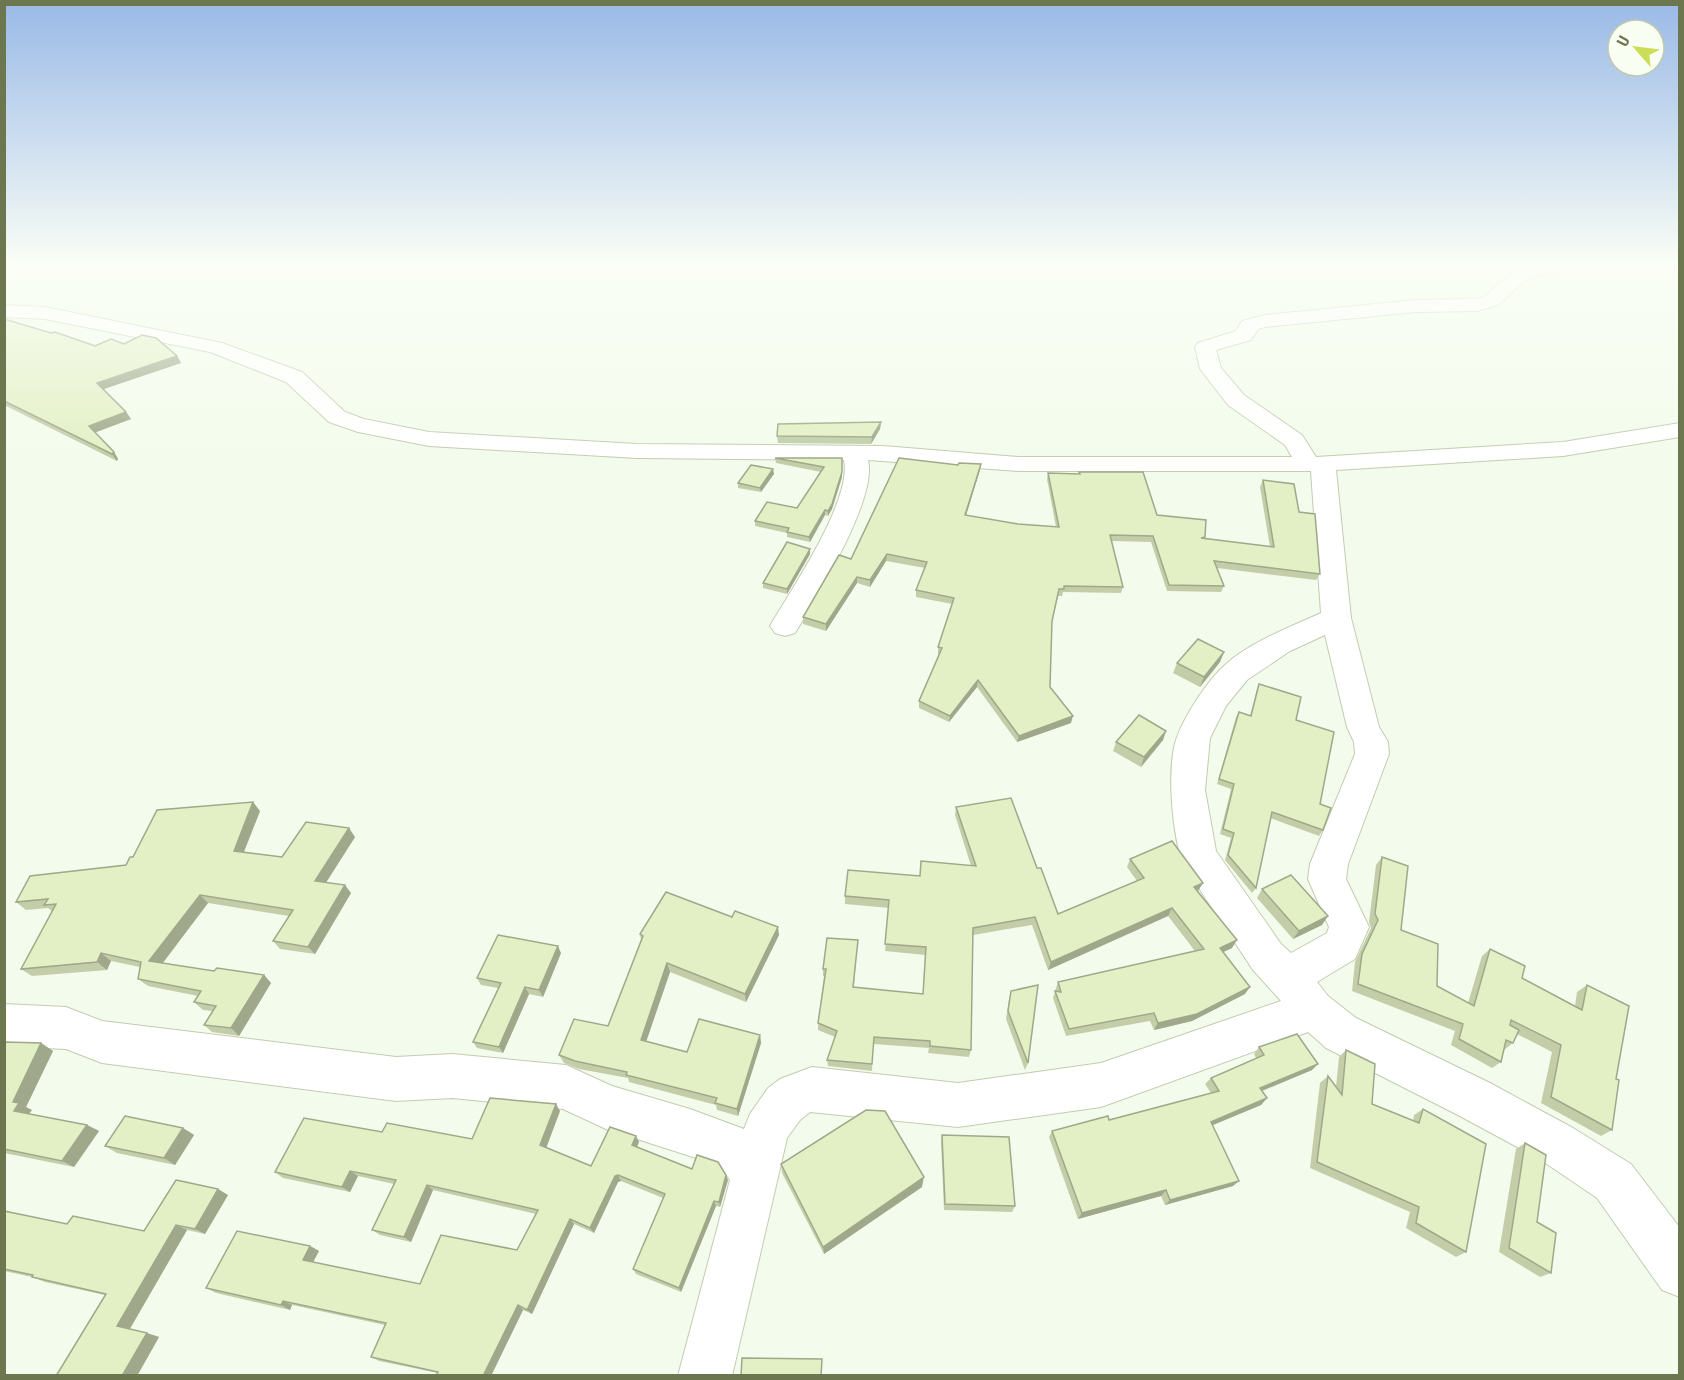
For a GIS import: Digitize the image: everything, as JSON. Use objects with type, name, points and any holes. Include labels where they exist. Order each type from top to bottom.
[{"type":"street","points":[[122,328],[215,347],[294,377],[337,417],[358,425],[429,439],[637,451],[853,452],[1019,464],[1316,464],[1563,449],[1680,430]]},
{"type":"street","points":[[705,1376],[766,1130],[781,1107],[796,1093],[812,1089],[958,1105],[1101,1084],[1300,993],[1341,946],[1349,927],[1327,879],[1329,864],[1372,754],[1371,742],[1363,727],[1336,618],[1316,464],[1294,440],[1236,400],[1211,369],[1205,347],[1222,340],[1242,337],[1248,328]]},
{"type":"street","points":[[785,626],[828,547],[851,498],[858,472],[853,452]]},
{"type":"street","points":[[1336,618],[1279,644],[1236,672],[1214,699],[1193,738],[1188,790],[1198,856],[1267,957],[1341,1033],[1474,1099],[1557,1144],[1614,1181],[1680,1272]]},
{"type":"street","points":[[4,1025],[66,1028],[102,1042],[396,1079],[452,1076],[566,1087],[606,1107],[690,1132],[737,1149],[755,1177]]},
{"type":"building","points":[[4,328],[36,328],[55,332],[95,346],[111,339],[124,344],[142,335],[156,338],[177,356],[97,383],[126,412],[89,426],[114,452],[112,454],[4,401]]},
{"type":"building","points":[[881,422],[872,437],[777,436],[778,424]]},
{"type":"building","points":[[775,458],[842,458],[842,472],[832,504],[828,511],[825,510],[809,537],[787,532],[789,528],[755,521],[767,502],[797,508],[824,467]]},
{"type":"building","points":[[899,458],[958,465],[959,463],[981,464],[965,515],[1018,524],[1059,527],[1048,473],[1143,472],[1157,515],[1206,520],[1205,537],[1201,538],[1274,547],[1263,480],[1294,484],[1299,512],[1315,514],[1320,574],[1214,561],[1224,586],[1169,585],[1153,536],[1110,535],[1123,587],[1064,586],[1064,589],[1059,589],[1052,621],[1050,687],[1073,716],[1019,736],[978,680],[950,716],[919,701],[942,648],[938,647],[954,598],[916,590],[927,562],[887,554],[870,580],[857,577],[826,624],[803,617],[839,555],[851,559]]},
{"type":"building","points":[[751,465],[773,469],[760,488],[738,483]]},
{"type":"building","points":[[787,542],[810,549],[787,589],[763,583]]},
{"type":"building","points":[[1198,639],[1224,652],[1204,677],[1177,663]]},
{"type":"building","points":[[1259,684],[1301,697],[1296,720],[1334,732],[1320,804],[1331,808],[1323,830],[1272,812],[1256,888],[1228,855],[1234,833],[1223,829],[1234,784],[1219,779],[1239,712],[1251,716]]},
{"type":"building","points":[[1139,715],[1166,731],[1144,757],[1116,742]]},
{"type":"building","points":[[1011,798],[1037,868],[1041,868],[1058,914],[1144,878],[1130,859],[1172,841],[1203,883],[1194,887],[1237,940],[1220,948],[1250,987],[1197,1014],[1158,1023],[1154,1013],[1069,1029],[1055,991],[1061,992],[1058,982],[1204,949],[1172,908],[1051,962],[1035,917],[973,928],[971,1050],[930,1046],[930,1041],[874,1037],[872,1064],[827,1060],[837,1031],[818,1023],[826,969],[823,969],[827,938],[858,940],[853,987],[923,994],[926,947],[885,944],[889,900],[845,896],[848,870],[920,876],[921,861],[976,866],[956,807]]},
{"type":"building","points":[[253,802],[234,851],[282,857],[306,822],[349,828],[315,881],[345,885],[308,947],[273,941],[293,910],[200,895],[149,961],[214,971],[217,968],[264,975],[231,1028],[204,1025],[216,1006],[194,1002],[201,991],[138,979],[141,962],[101,953],[97,962],[21,969],[56,904],[44,905],[48,899],[16,902],[30,876],[126,865],[130,857],[133,857],[157,810]]},
{"type":"building","points":[[1382,857],[1408,866],[1401,930],[1438,944],[1437,986],[1474,1006],[1490,949],[1525,966],[1522,978],[1582,1010],[1587,985],[1629,1006],[1616,1079],[1619,1080],[1612,1130],[1551,1097],[1561,1045],[1511,1020],[1510,1025],[1519,1030],[1513,1043],[1506,1040],[1501,1062],[1459,1039],[1463,1024],[1358,984],[1362,954],[1378,920],[1375,914]]},
{"type":"building","points":[[1291,875],[1328,916],[1299,931],[1262,889]]},
{"type":"building","points":[[666,892],[732,917],[735,911],[778,927],[745,994],[667,963],[641,1040],[687,1052],[699,1019],[760,1035],[737,1109],[715,1103],[717,1098],[559,1055],[574,1019],[608,1026],[643,936],[640,934]]},
{"type":"building","points":[[498,935],[558,946],[539,990],[525,987],[499,1047],[473,1042],[501,983],[477,978]]},
{"type":"building","points":[[1038,985],[1028,1063],[1008,1011],[1011,991]]},
{"type":"building","points":[[1297,1034],[1318,1064],[1260,1088],[1267,1098],[1211,1122],[1239,1181],[1170,1200],[1166,1190],[1082,1213],[1052,1131],[1108,1116],[1109,1120],[1219,1091],[1211,1078],[1264,1055],[1259,1047]]},
{"type":"building","points":[[4,1042],[41,1043],[13,1102],[19,1103],[14,1111],[87,1125],[62,1161],[4,1149]]},
{"type":"building","points":[[1346,1050],[1375,1064],[1372,1104],[1419,1123],[1423,1109],[1486,1144],[1466,1252],[1416,1223],[1419,1207],[1317,1162],[1328,1076],[1342,1095]]},
{"type":"building","points":[[490,1098],[556,1104],[540,1145],[591,1166],[610,1127],[636,1136],[632,1145],[692,1169],[697,1155],[718,1162],[726,1175],[719,1202],[714,1201],[679,1288],[633,1269],[665,1194],[618,1175],[615,1176],[590,1228],[570,1219],[527,1310],[518,1305],[483,1376],[436,1376],[438,1372],[371,1357],[386,1323],[283,1301],[281,1305],[206,1288],[237,1231],[310,1246],[303,1260],[420,1284],[441,1235],[517,1250],[538,1210],[427,1185],[404,1237],[372,1230],[396,1180],[350,1171],[342,1187],[275,1172],[304,1118],[382,1132],[387,1123],[472,1139]]},
{"type":"building","points":[[866,1110],[885,1111],[924,1177],[823,1247],[781,1164]]},
{"type":"building","points":[[125,1116],[183,1128],[164,1158],[105,1146]]},
{"type":"building","points":[[942,1135],[1009,1137],[1015,1206],[945,1204]]},
{"type":"building","points":[[1525,1143],[1546,1155],[1537,1222],[1556,1233],[1551,1273],[1509,1248]]},
{"type":"building","points":[[176,1180],[218,1189],[195,1229],[176,1225],[117,1326],[147,1333],[122,1376],[56,1376],[106,1294],[4,1269],[4,1211],[67,1224],[73,1216],[144,1231]]},
{"type":"building","points":[[742,1358],[822,1359],[821,1376],[741,1376]]}]
